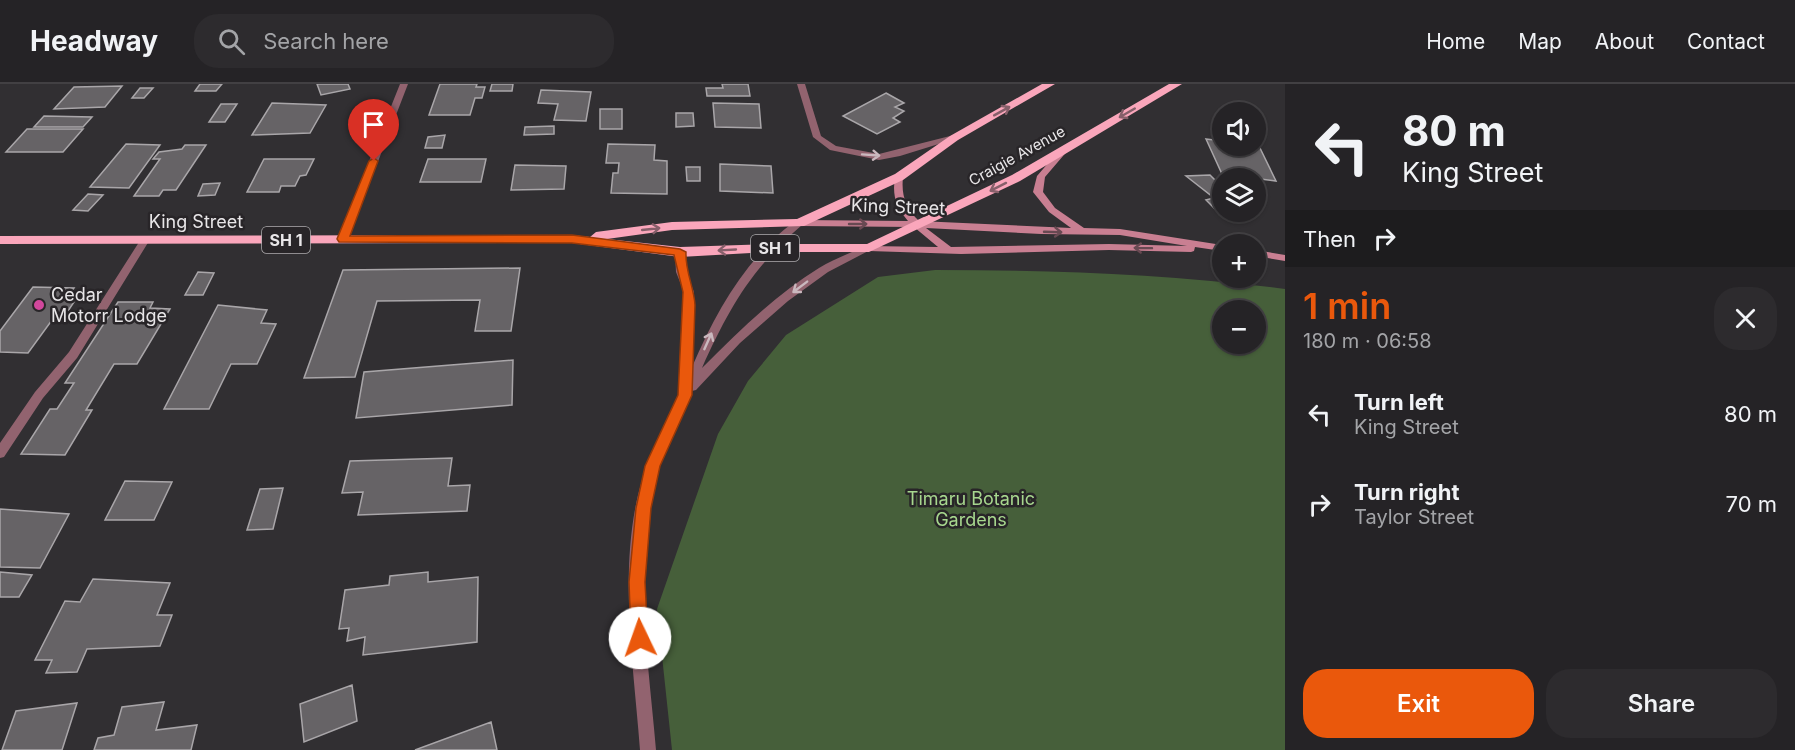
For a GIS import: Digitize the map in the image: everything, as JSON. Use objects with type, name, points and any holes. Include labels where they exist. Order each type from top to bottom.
[{"type":"highway","name":"SH 1","points":[[800,223],[899,177],[954,138],[1050,84]]},
{"type":"highway","name":"Craigie Avenue","points":[[869,248],[917,224],[959,207],[1177,84]]},
{"type":"highway","name":"King Street","points":[[572,239],[672,226],[800,223]]},
{"type":"highway","name":"King Street","points":[[0,240],[572,239],[680,252],[769,248],[869,248]]},
{"type":"main road","points":[[1065,149],[1041,176],[1038,192],[1052,210],[1084,233]]},
{"type":"main road","points":[[899,177],[897,195],[900,204],[917,224],[947,249]]},
{"type":"main road","name":"King Street","points":[[800,223],[917,224],[1084,233],[1120,232],[1212,247]]},
{"type":"main road","name":"King Street","points":[[869,248],[961,251],[1109,247],[1212,249]]},
{"type":"main road","points":[[1266,255],[1285,258]]},
{"type":"street","points":[[343,239],[404,84]]},
{"type":"street","points":[[801,84],[817,137],[833,148],[879,157],[954,138]]},
{"type":"street","points":[[648,750],[638,599],[639,540],[652,466],[716,324],[745,277],[769,248],[800,223]]},
{"type":"street","points":[[0,453],[39,395],[74,355],[144,241]]},
{"type":"street","points":[[685,395],[740,334],[762,315],[820,271],[869,248]]},
{"type":"street","points":[[680,252],[680,263],[689,305],[685,395]]},
{"type":"green space","name":"Timaru Botanic Gardens","points":[[935,270],[1154,276],[1212,281],[1212,288],[1266,287],[1285,289],[1285,750],[672,750],[657,609],[718,434],[748,381],[786,335],[878,277]]},
{"type":"building","points":[[200,84],[222,84],[216,91],[195,91]]},
{"type":"building","points":[[317,84],[348,84],[350,89],[321,95]]},
{"type":"building","points":[[440,84],[477,84],[476,87],[485,87],[482,98],[475,98],[470,115],[429,115]]},
{"type":"building","points":[[492,84],[513,84],[512,91],[490,91]]},
{"type":"building","points":[[722,84],[748,84],[750,96],[707,96],[706,88],[723,88]]},
{"type":"building","points":[[122,86],[105,107],[54,109],[74,87]]},
{"type":"building","points":[[140,88],[153,88],[144,98],[132,98]]},
{"type":"building","points":[[541,90],[591,92],[586,121],[554,120],[558,104],[538,103]]},
{"type":"building","points":[[886,93],[904,103],[895,107],[904,111],[893,118],[900,122],[877,134],[843,116]]},
{"type":"building","points":[[272,103],[326,105],[310,133],[252,135]]},
{"type":"building","points":[[713,103],[759,104],[761,128],[715,127]]},
{"type":"building","points":[[221,104],[237,104],[225,122],[209,122]]},
{"type":"building","points":[[600,109],[622,109],[622,129],[600,129]]},
{"type":"building","points":[[676,113],[693,113],[694,126],[676,127]]},
{"type":"building","points":[[44,116],[92,117],[83,127],[34,127]]},
{"type":"building","points":[[554,126],[554,134],[524,135],[525,127]]},
{"type":"building","points":[[27,129],[83,129],[63,152],[6,152]]},
{"type":"building","points":[[445,135],[442,148],[425,148],[428,137]]},
{"type":"building","points":[[1206,139],[1212,140],[1212,152]]},
{"type":"building","points":[[126,144],[160,145],[129,188],[90,187]]},
{"type":"building","points":[[608,144],[655,145],[654,160],[667,161],[667,194],[611,193],[613,173],[618,173],[619,163],[606,163]]},
{"type":"building","points":[[185,145],[206,145],[176,190],[163,190],[159,196],[134,196],[160,159],[153,159],[159,152],[182,149]]},
{"type":"building","points":[[1214,156],[1264,156],[1276,181],[1266,180],[1266,168],[1219,168]]},
{"type":"building","points":[[264,159],[314,159],[306,175],[300,176],[295,186],[281,186],[279,192],[247,192]]},
{"type":"building","points":[[428,159],[486,159],[481,182],[420,182]]},
{"type":"building","points":[[720,164],[771,166],[773,193],[720,191]]},
{"type":"building","points":[[515,165],[566,166],[564,189],[511,190]]},
{"type":"building","points":[[686,167],[700,167],[700,181],[687,181]]},
{"type":"building","points":[[1210,175],[1212,177],[1212,196],[1186,176]]},
{"type":"building","points":[[220,183],[215,195],[198,196],[203,184]]},
{"type":"building","points":[[88,194],[103,195],[88,211],[73,210]]},
{"type":"building","points":[[520,268],[511,331],[475,331],[480,300],[377,301],[355,377],[304,378],[343,270]]},
{"type":"building","points":[[198,272],[214,273],[203,295],[185,295]]},
{"type":"building","points":[[33,287],[74,288],[66,299],[76,299],[62,320],[52,320],[28,353],[0,352],[0,331]]},
{"type":"building","points":[[118,302],[153,302],[150,308],[170,309],[137,364],[114,364],[86,410],[92,410],[65,455],[21,454],[50,409],[57,409],[74,383],[65,383]]},
{"type":"building","points":[[218,305],[267,310],[261,323],[276,324],[257,364],[231,364],[209,409],[164,409]]},
{"type":"building","points":[[513,360],[512,405],[356,418],[364,372]]},
{"type":"building","points":[[452,458],[448,486],[470,485],[467,511],[358,515],[363,492],[342,493],[350,461]]},
{"type":"building","points":[[125,481],[172,482],[154,520],[105,520]]},
{"type":"building","points":[[283,488],[273,529],[247,530],[260,489]]},
{"type":"building","points":[[0,509],[69,514],[40,568],[0,567]]},
{"type":"building","points":[[0,572],[32,575],[19,597],[0,597]]},
{"type":"building","points":[[428,572],[428,582],[478,577],[477,642],[363,655],[365,637],[347,641],[349,628],[339,629],[345,590],[389,585],[390,576]]},
{"type":"building","points":[[93,579],[170,583],[157,615],[172,615],[160,646],[87,649],[77,672],[46,673],[52,660],[35,660],[65,601],[80,602]]},
{"type":"building","points":[[352,685],[357,721],[304,742],[300,704]]},
{"type":"building","points":[[164,702],[156,730],[197,725],[191,750],[94,750],[98,738],[114,735],[122,707]]},
{"type":"building","points":[[77,703],[62,750],[2,750],[16,711]]},
{"type":"building","points":[[491,722],[497,750],[415,750]]},
{"type":"place","name":"Cedar Motorr Lodge","points":[[39,305]]},
{"type":"route","points":[[374,161],[343,239],[572,239],[680,252],[681,272],[688,292],[689,305],[685,395],[652,466],[644,508],[639,540],[637,582],[640,638]]}]
